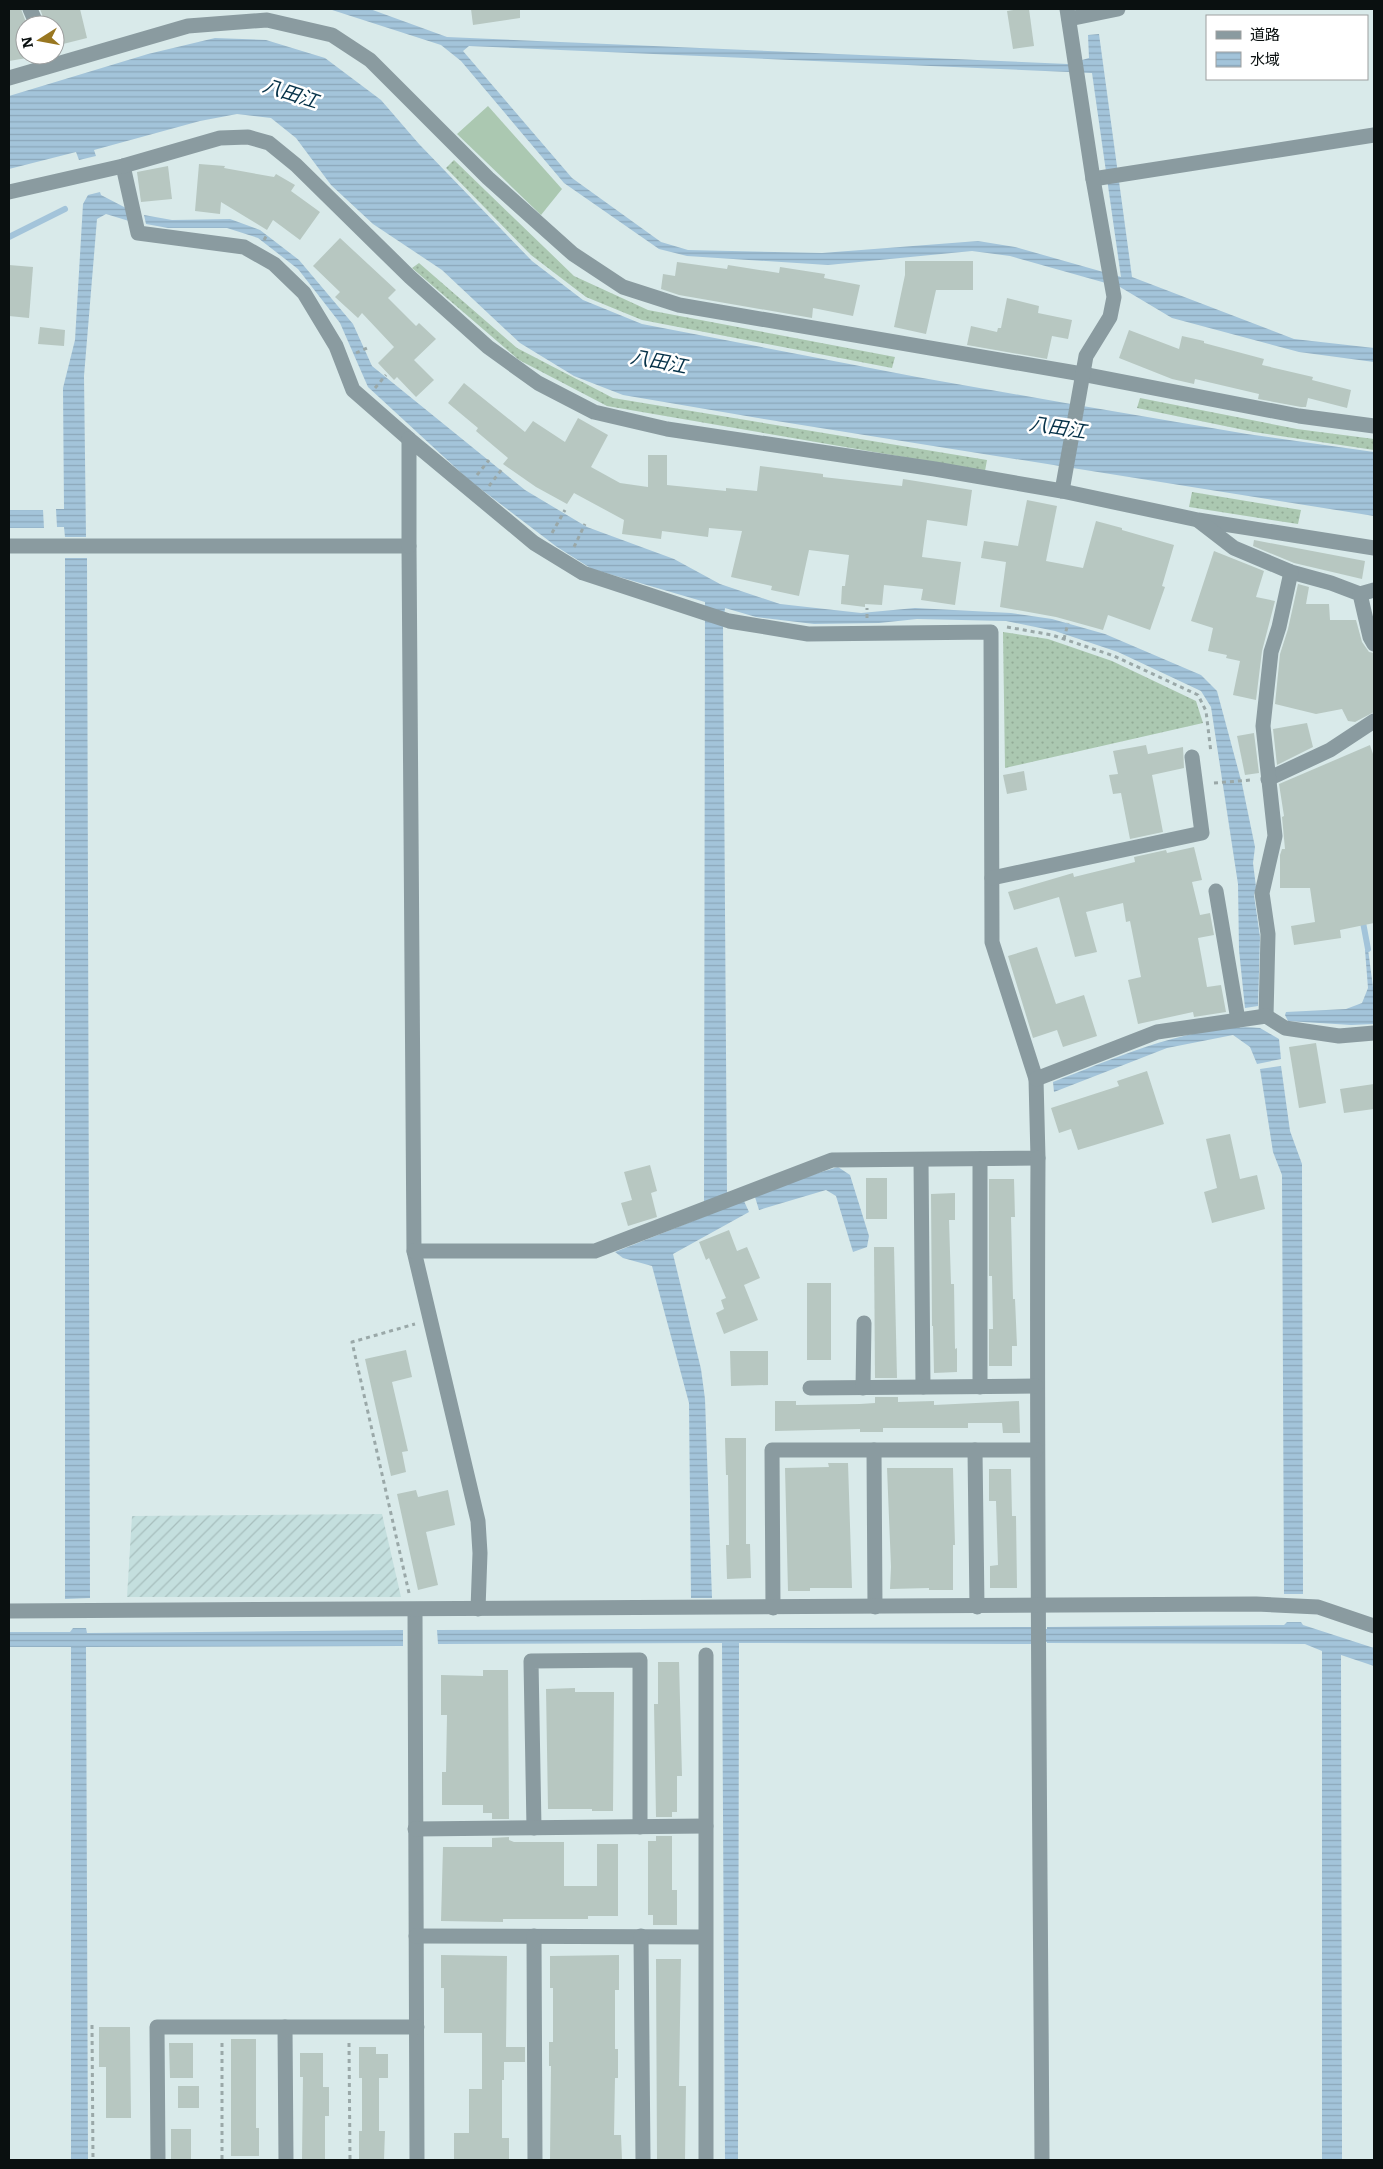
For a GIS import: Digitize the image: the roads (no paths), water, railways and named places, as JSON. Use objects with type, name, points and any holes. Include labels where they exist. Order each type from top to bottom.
[{"type":"street","points":[[1062,491],[1086,356],[1110,317],[1114,296],[1093,178],[1068,14],[1118,9]]},
{"type":"street","points":[[65,57],[188,26],[267,20],[332,35],[370,60],[488,178],[573,254],[623,287],[678,305],[1082,374],[1299,416],[1374,426]]},
{"type":"street","points":[[9,78],[38,65]]},
{"type":"street","points":[[1093,178],[1374,135]]},
{"type":"street","points":[[9,192],[123,166],[220,138],[248,137],[269,143],[296,165],[410,277],[488,347],[538,383],[594,412],[667,429],[936,469],[1062,491],[1198,520],[1374,548]]},
{"type":"street","points":[[123,166],[138,233],[244,247],[274,264],[304,293],[336,346],[353,390],[409,439],[543,549],[583,573],[729,621],[808,634],[990,632],[992,942],[1036,1079],[1038,1158],[1036,1450],[1040,1627],[1042,2160]]},
{"type":"street","points":[[409,439],[414,1251],[478,1521],[480,1553],[478,1609]]},
{"type":"street","points":[[1198,520],[1234,548],[1291,572],[1331,583],[1360,594],[1374,590]]},
{"type":"street","points":[[9,546],[409,546]]},
{"type":"street","points":[[1266,1016],[1268,934],[1262,893],[1275,836],[1263,726],[1271,652],[1279,627],[1291,572]]},
{"type":"street","points":[[1360,594],[1370,636],[1374,644]]},
{"type":"street","points":[[1268,779],[1330,750],[1374,721]]},
{"type":"street","points":[[992,878],[1202,833],[1192,757]]},
{"type":"street","points":[[1216,891],[1238,1020]]},
{"type":"street","points":[[1036,1079],[1157,1032],[1266,1016],[1285,1028],[1339,1036],[1374,1033]]},
{"type":"street","points":[[414,1251],[595,1251],[832,1160],[1038,1158]]},
{"type":"street","points":[[980,1159],[980,1387]]},
{"type":"street","points":[[921,1160],[924,1388]]},
{"type":"street","points":[[863,1388],[864,1323]]},
{"type":"street","points":[[810,1388],[1036,1386]]},
{"type":"street","points":[[773,1608],[772,1450],[1036,1450]]},
{"type":"street","points":[[874,1450],[875,1607]]},
{"type":"street","points":[[975,1450],[977,1607]]},
{"type":"street","points":[[9,1611],[1256,1604],[1318,1607],[1374,1626]]},
{"type":"street","points":[[415,1610],[417,2160]]},
{"type":"street","points":[[706,1655],[706,2160]]},
{"type":"street","points":[[534,1828],[531,1661],[640,1660],[640,1827]]},
{"type":"street","points":[[415,1829],[706,1826]]},
{"type":"street","points":[[416,1936],[705,1936]]},
{"type":"street","points":[[534,1936],[535,2160]]},
{"type":"street","points":[[641,1936],[643,2160]]},
{"type":"street","points":[[158,2160],[157,2027],[417,2026]]},
{"type":"street","points":[[285,2027],[286,2160]]},
{"type":"water","points":[[329,9],[370,9],[447,37],[1068,64],[1089,58],[1088,35],[1099,34],[1132,277],[1294,339],[1374,348],[1374,362],[1299,352],[1172,318],[1120,287],[1010,256],[972,251],[828,265],[687,256],[659,249],[564,183],[461,61],[441,45]],"holes":[[[469,46],[1092,73],[1121,277],[1015,247],[978,241],[822,253],[688,250],[661,242],[572,178],[463,51]]]},
{"type":"water","name":"八田江","points":[[215,38],[266,40],[325,58],[381,100],[419,144],[532,261],[583,300],[642,324],[917,377],[1247,434],[1374,452],[1374,516],[623,395],[574,376],[520,343],[442,270],[373,224],[331,185],[296,138],[271,118],[237,114],[200,121],[94,150],[96,156],[79,160],[76,152],[9,169],[9,96],[148,54]]},
{"type":"water","points":[[100,192],[101,195],[126,208],[129,221],[106,214],[97,219],[84,376],[86,537],[65,537],[64,527],[57,527],[56,509],[64,509],[63,388],[75,340],[83,204],[88,195]]},
{"type":"water","points":[[144,215],[172,220],[230,219],[260,230],[299,260],[353,324],[372,366],[525,490],[587,527],[674,559],[720,584],[780,604],[861,613],[915,608],[1011,613],[1052,619],[1105,634],[1201,675],[1217,691],[1242,784],[1255,847],[1253,863],[1256,887],[1254,895],[1260,937],[1258,1006],[1245,1008],[1239,950],[1238,884],[1211,707],[1201,691],[1118,652],[1055,631],[1006,621],[917,619],[879,623],[814,624],[756,617],[725,608],[723,625],[727,1194],[744,1201],[749,1212],[673,1254],[701,1369],[705,1399],[712,1598],[691,1598],[689,1403],[652,1266],[623,1258],[615,1252],[708,1215],[704,1204],[705,602],[592,569],[557,547],[469,480],[368,387],[340,323],[298,269],[258,238],[227,228],[168,228],[146,224]]},
{"type":"water","points":[[9,510],[43,510],[44,528],[9,528]]},
{"type":"water","points":[[65,558],[87,558],[90,1598],[65,1599]]},
{"type":"water","points":[[1368,949],[1374,995],[1374,1024],[1351,1025],[1288,1021],[1285,1015],[1286,1012],[1346,1009],[1362,1003],[1368,988],[1365,950]]},
{"type":"water","points":[[1260,1028],[1279,1039],[1281,1059],[1257,1064],[1250,1047],[1233,1035],[1167,1048],[1054,1092],[1053,1082],[1155,1044],[1209,1031]]},
{"type":"water","points":[[1281,1066],[1290,1131],[1302,1164],[1303,1594],[1284,1594],[1282,1175],[1273,1152],[1260,1069]]},
{"type":"water","points":[[838,1167],[850,1175],[869,1236],[867,1247],[853,1252],[836,1196],[826,1190],[759,1210],[755,1197],[795,1180]]},
{"type":"water","points":[[1287,1622],[1301,1622],[1303,1625],[1374,1648],[1374,1666],[1341,1655],[1342,2160],[1322,2160],[1322,1651],[1305,1644],[1047,1643],[1032,1641],[1032,1644],[739,1643],[738,2160],[725,2160],[722,1643],[438,1644],[437,1630],[1032,1627],[1032,1629],[1047,1629],[1047,1627],[1284,1625]]},
{"type":"water","points":[[73,1628],[86,1628],[87,1633],[403,1630],[403,1646],[86,1647],[88,2160],[71,2160],[71,1647],[9,1647],[9,1632],[70,1632]]},
{"type":"waterway","points":[[9,237],[65,209]]},
{"type":"waterway","points":[[1362,917],[1368,949]]}]
